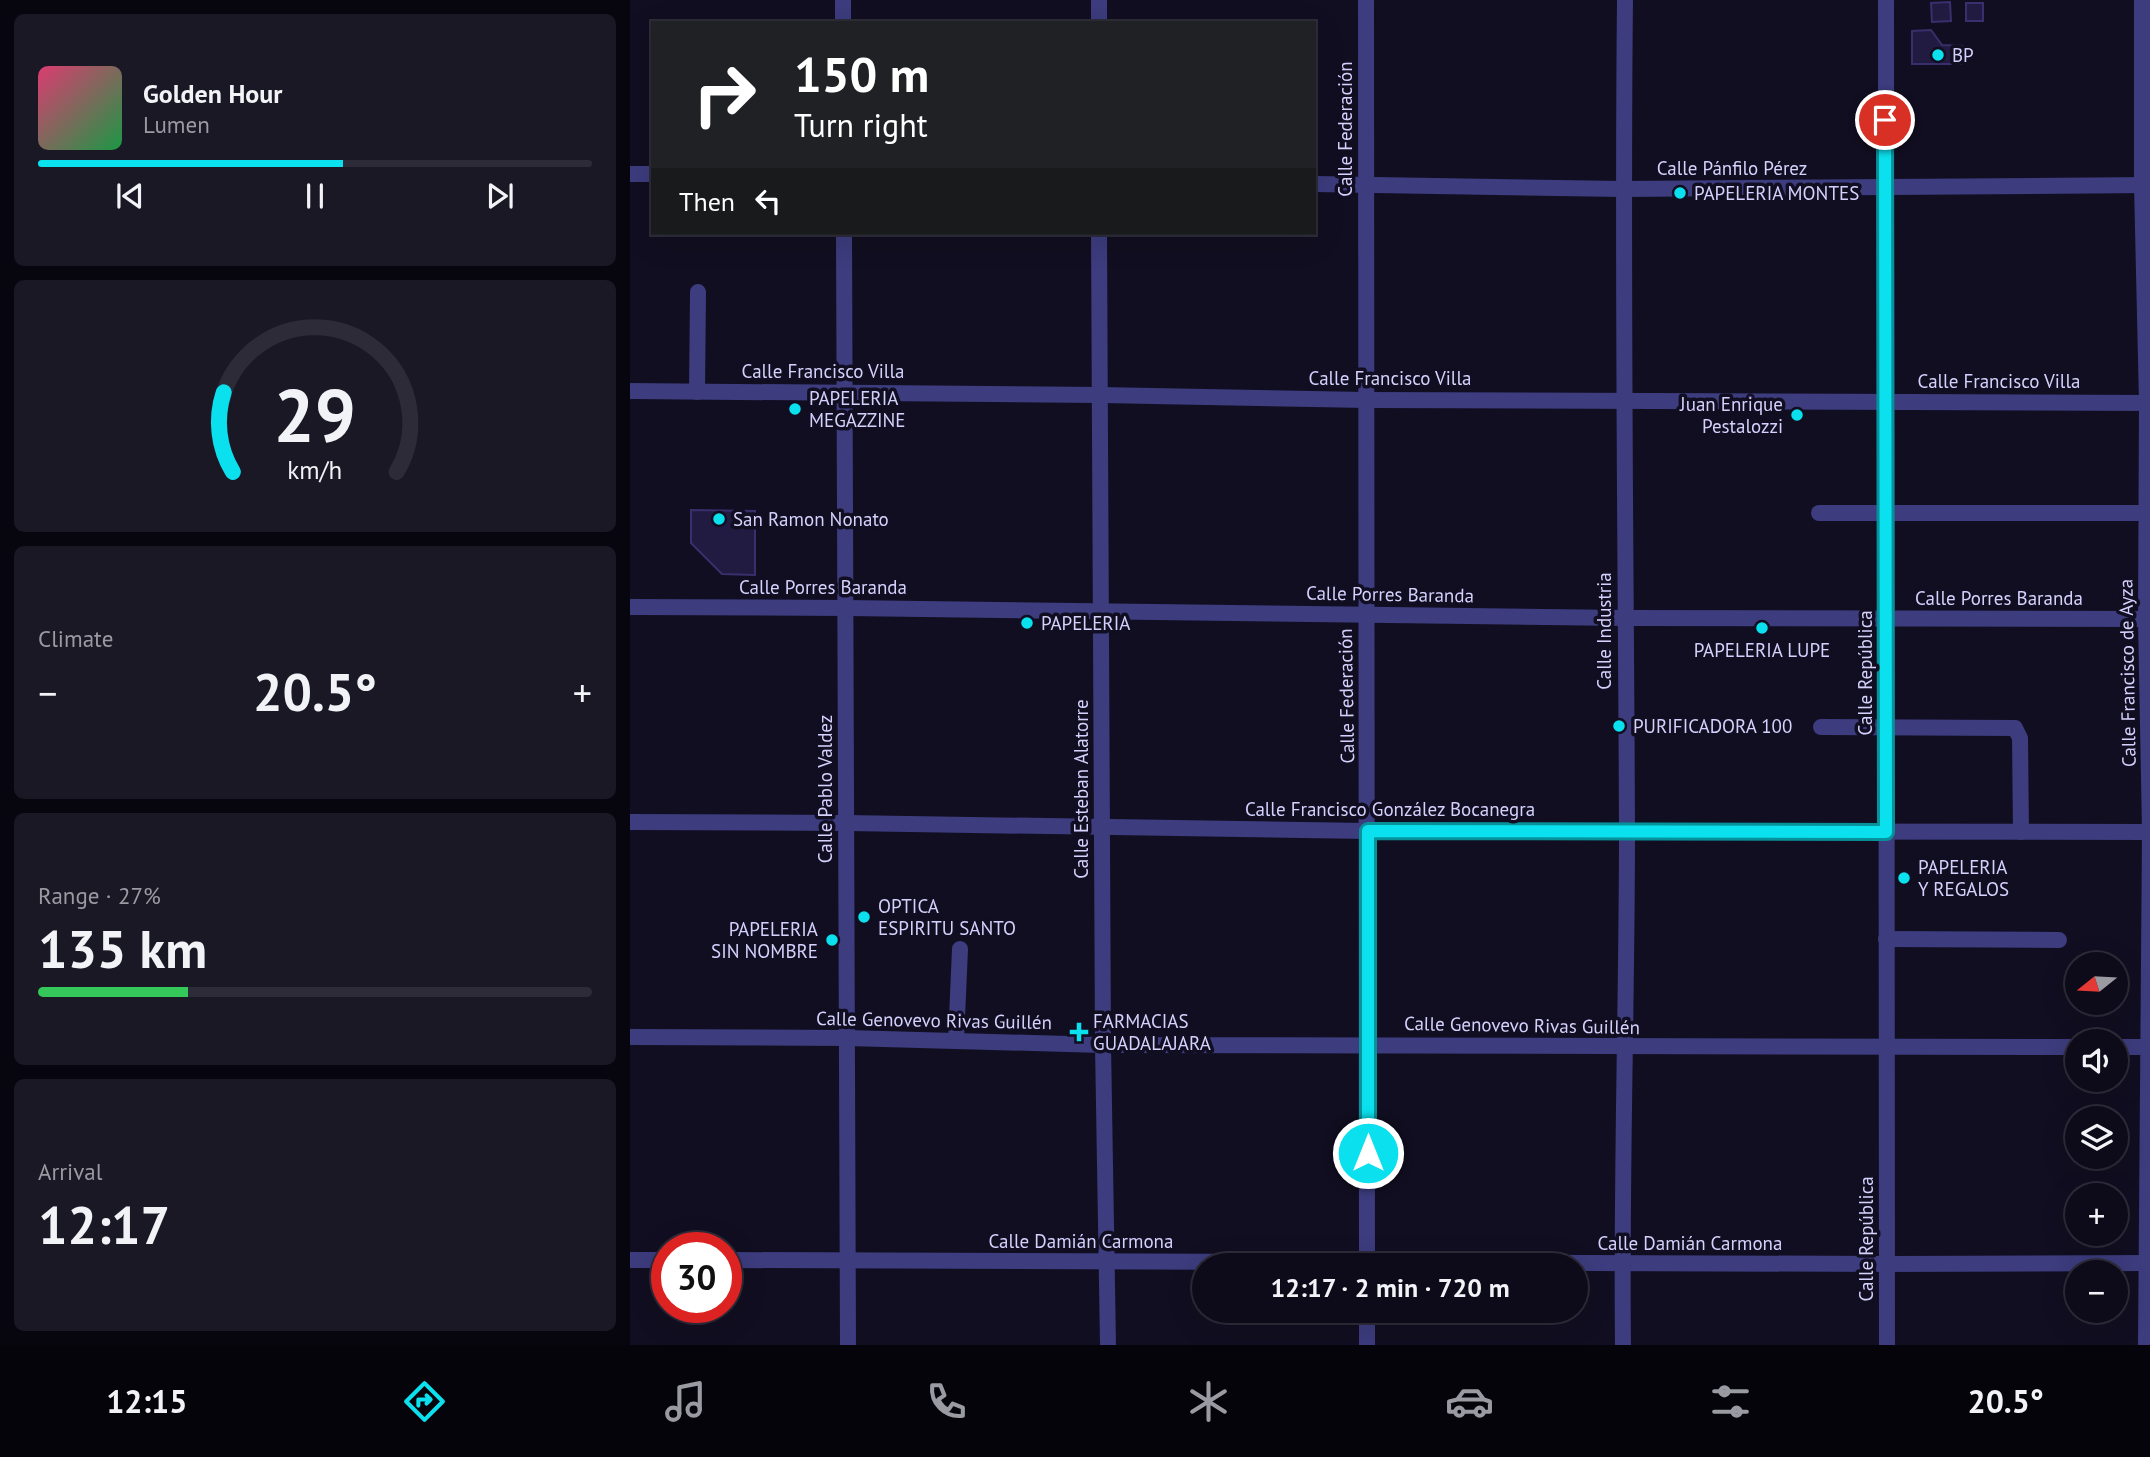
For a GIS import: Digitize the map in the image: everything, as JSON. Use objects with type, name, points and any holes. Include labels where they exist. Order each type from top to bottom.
[{"type":"street","points":[[843,0],[843,21]]},
{"type":"street","points":[[1099,0],[1099,21]]},
{"type":"street","name":"Calle Federación","points":[[1366,0],[1367,1253]]},
{"type":"street","name":"Calle Industria","points":[[1623,1345],[1627,832],[1623,400],[1625,0]]},
{"type":"street","name":"Calle República","points":[[1886,0],[1887,1345]]},
{"type":"street","name":"Calle Francisco de Ayza","points":[[2142,0],[2146,185],[2150,832],[2146,1345]]},
{"type":"street","points":[[630,174],[651,174]]},
{"type":"street","name":"Calle Pánfilo Pérez","points":[[1316,184],[1623,189],[2146,185]]},
{"type":"street","name":"Calle Pablo Valdez","points":[[844,235],[848,1345]]},
{"type":"street","name":"Calle Esteban Alatorre","points":[[1099,235],[1103,1045],[1108,1345]]},
{"type":"street","points":[[697,392],[698,292]]},
{"type":"street","name":"Calle Francisco Villa","points":[[630,391],[1367,400],[2148,403]]},
{"type":"street","points":[[1819,513],[2148,513]]},
{"type":"street","name":"Calle Porres Baranda","points":[[630,607],[1625,618],[2148,619]]},
{"type":"street","points":[[1821,727],[2017,729],[2020,738],[2021,832]]},
{"type":"street","name":"Calle Francisco González Bocanegra","points":[[630,822],[1368,831],[2150,832]]},
{"type":"street","points":[[1886,939],[2059,940]]},
{"type":"street","points":[[956,1041],[960,949]]},
{"type":"street","name":"Calle Genovevo Rivas Guillén","points":[[630,1037],[847,1038],[1103,1045],[2065,1048]]},
{"type":"street","points":[[2128,1047],[2149,1047]]},
{"type":"street","points":[[630,1260],[651,1260]]},
{"type":"street","name":"Calle Damián Carmona","points":[[742,1260],[1192,1263]]},
{"type":"street","name":"Calle Damián Carmona","points":[[1588,1264],[2148,1263]]},
{"type":"street","points":[[1367,1323],[1367,1345]]},
{"type":"building","name":"BP","points":[[1950,2],[1951,21],[1932,22],[1931,3]]},
{"type":"building","name":"BP","points":[[1966,3],[1983,3],[1983,21],[1966,21]]},
{"type":"building","name":"BP","points":[[1931,30],[1942,45],[1964,46],[1964,64],[1912,64],[1912,31]]},
{"type":"building","points":[[691,510],[755,511],[755,575],[722,574],[691,543]]},
{"type":"place","name":"BP","points":[[1938,55]]},
{"type":"place","name":"PAPELERIA MONTES","points":[[1680,193]]},
{"type":"place","name":"PAPELERIA MEGAZZINE","points":[[795,409]]},
{"type":"place","name":"Juan Enrique Pestalozzi","points":[[1797,415]]},
{"type":"place","name":"San Ramon Nonato","points":[[719,519]]},
{"type":"place","name":"PAPELERIA","points":[[1027,623]]},
{"type":"place","name":"PAPELERIA LUPE","points":[[1762,628]]},
{"type":"place","name":"PURIFICADORA 100","points":[[1619,726]]},
{"type":"place","name":"PAPELERIA Y REGALOS","points":[[1904,878]]},
{"type":"place","name":"OPTICA ESPIRITU SANTO","points":[[864,917]]},
{"type":"place","name":"PAPELERIA SIN NOMBRE","points":[[832,940]]},
{"type":"place","name":"FARMACIAS GUADALAJARA","points":[[1079,1032]]},
{"type":"route","points":[[1368,1153],[1368,831],[1886,832],[1885,120]]}]
